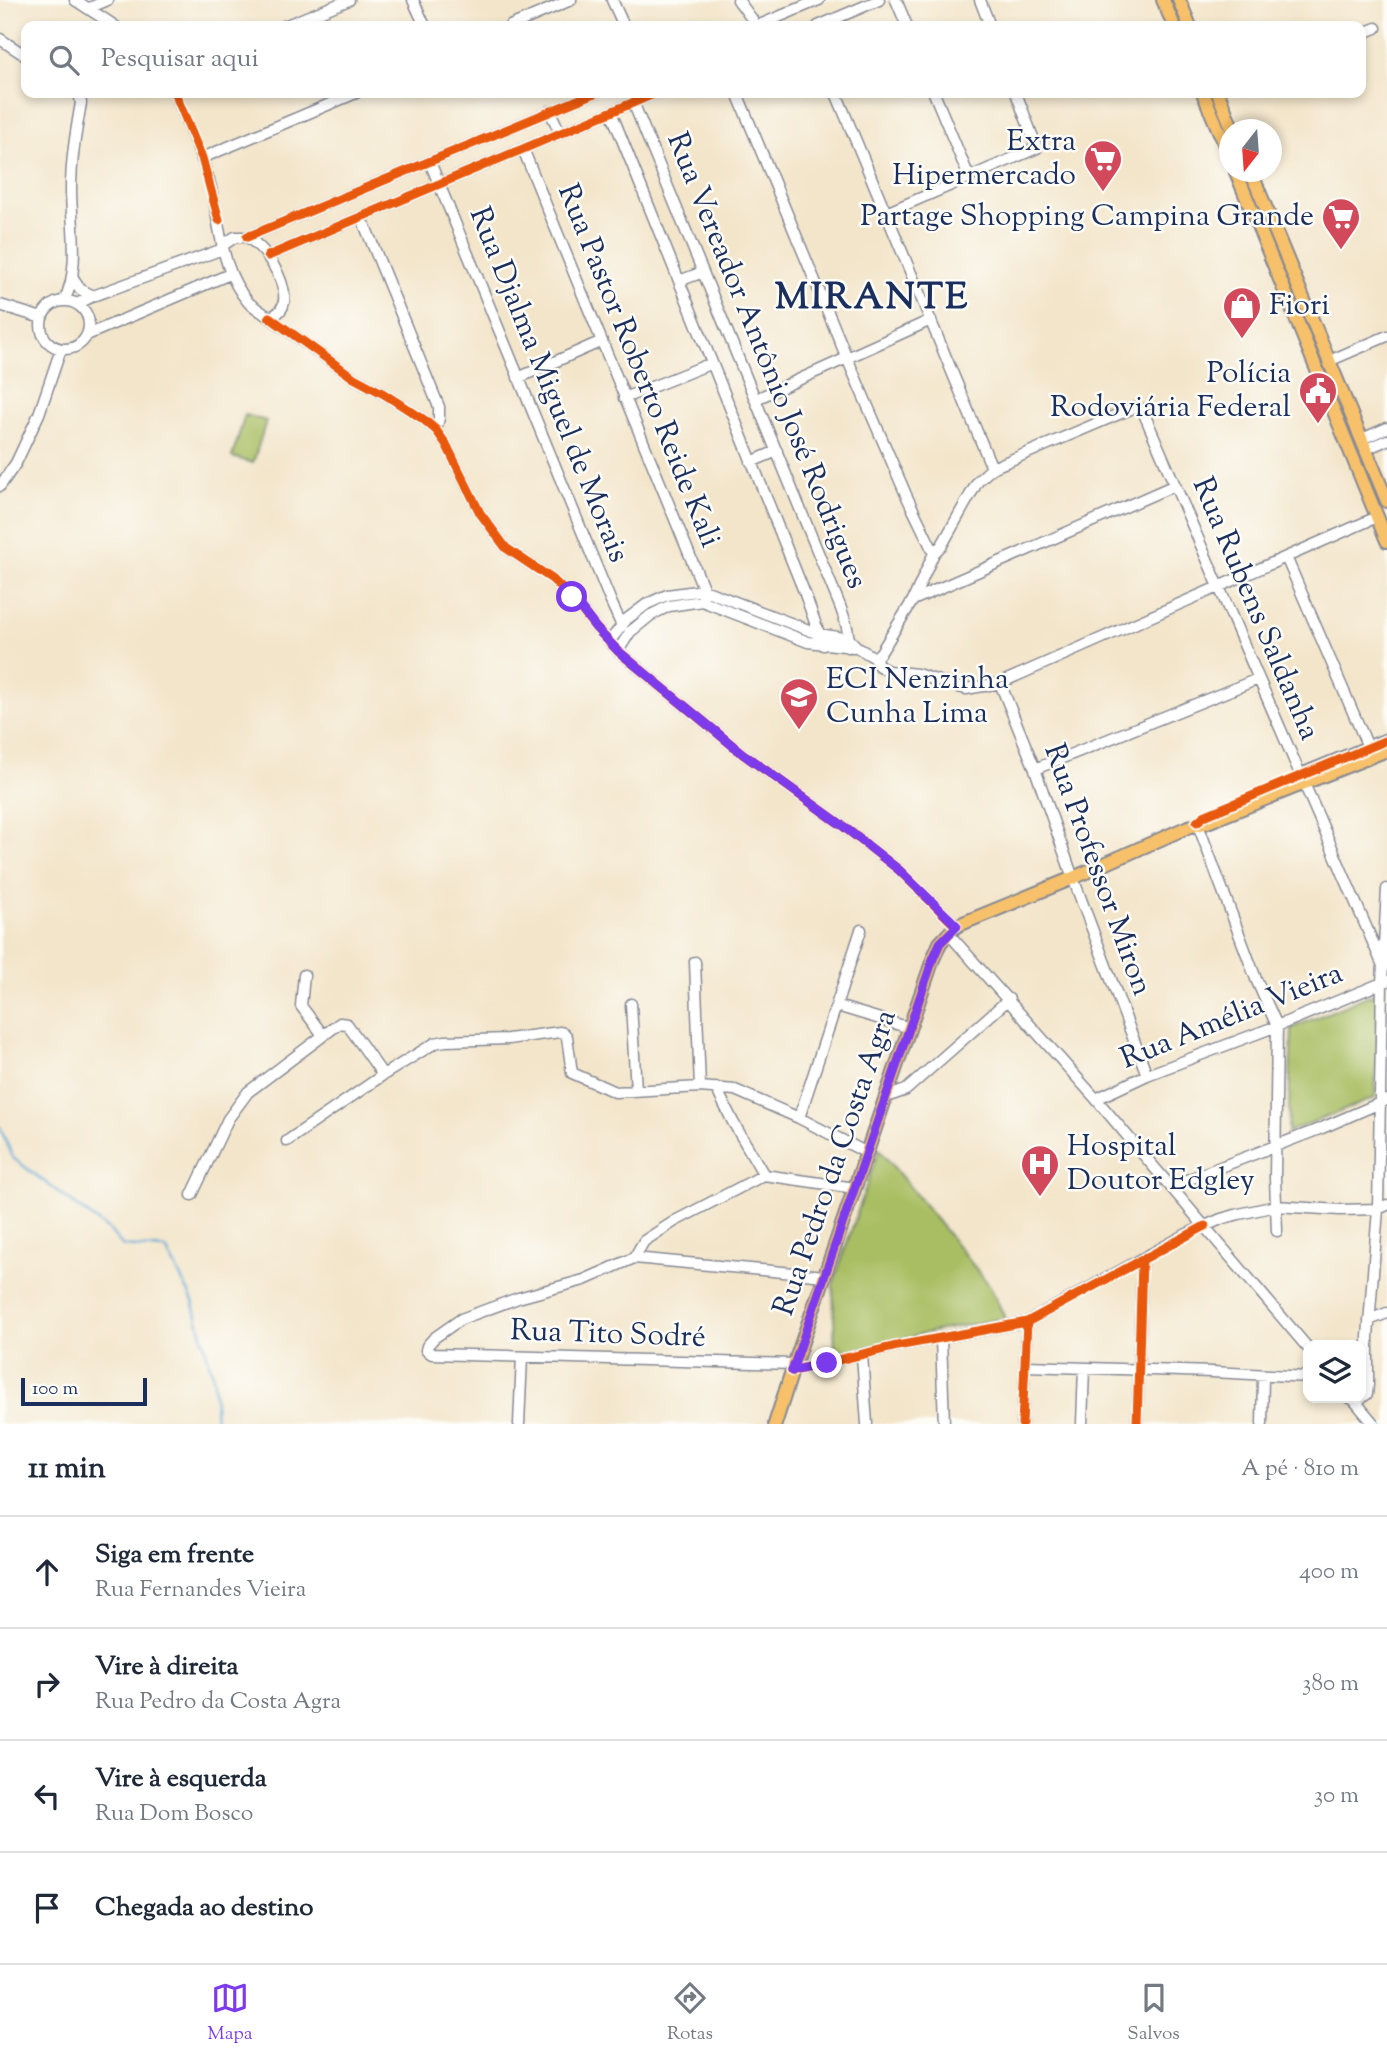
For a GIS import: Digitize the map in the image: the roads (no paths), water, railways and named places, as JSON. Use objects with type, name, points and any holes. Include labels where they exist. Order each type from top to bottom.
[{"type":"main road","points":[[1163,0],[1172,21]]},
{"type":"main road","points":[[1180,0],[1188,21]]},
{"type":"main road","points":[[1205,98],[1219,131]]},
{"type":"main road","points":[[1220,98],[1229,119]]},
{"type":"main road","points":[[1240,182],[1387,541]]},
{"type":"main road","points":[[1255,182],[1387,500]]},
{"type":"main road","points":[[952,930],[1387,740]]},
{"type":"main road","points":[[1302,779],[1387,750]]},
{"type":"main road","name":"Rua Pedro da Costa Agra","points":[[775,1424],[937,950],[952,930]]},
{"type":"street","points":[[75,0],[108,21]]},
{"type":"street","points":[[89,8],[108,0]]},
{"type":"street","points":[[296,21],[349,0]]},
{"type":"street","points":[[413,0],[423,21]]},
{"type":"street","points":[[522,21],[571,0]]},
{"type":"street","points":[[612,0],[622,21]]},
{"type":"street","points":[[738,0],[753,21]]},
{"type":"street","points":[[769,21],[819,0]]},
{"type":"street","points":[[827,21],[858,4],[879,0]]},
{"type":"street","points":[[896,0],[905,21]]},
{"type":"street","points":[[980,0],[988,21]]},
{"type":"street","points":[[1366,32],[1376,28]]},
{"type":"street","points":[[0,40],[21,53]]},
{"type":"street","points":[[64,301],[72,276],[71,176],[80,98]]},
{"type":"street","points":[[177,98],[202,158],[230,274],[241,293],[256,310],[354,378],[384,394],[436,430],[446,444],[480,513],[506,548],[552,579],[572,597],[618,651],[743,754],[899,870],[1303,1342]]},
{"type":"street","points":[[202,158],[344,98]]},
{"type":"street","points":[[77,304],[223,247],[235,237],[247,237],[582,98]]},
{"type":"street","points":[[268,256],[643,98]]},
{"type":"street","points":[[739,98],[906,497],[934,553]]},
{"type":"street","points":[[838,98],[992,468],[978,481],[942,545],[934,553],[913,600],[881,653],[875,658]]},
{"type":"street","points":[[936,98],[969,177]]},
{"type":"street","points":[[886,213],[1037,148],[1018,98]]},
{"type":"street","name":"Rua Vereador Antônio José Rodrigues","points":[[633,102],[840,606],[852,644]]},
{"type":"street","points":[[550,111],[559,133]]},
{"type":"street","name":"Rua Vereador Antônio José Rodrigues","points":[[611,112],[823,645]]},
{"type":"street","name":"Rua Pastor Roberto Reide Kali","points":[[523,149],[704,590],[702,601]]},
{"type":"street","name":"Rua Djalma Miguel de Morais","points":[[430,162],[622,626]]},
{"type":"street","points":[[219,220],[235,237]]},
{"type":"street","points":[[365,226],[439,407],[436,430]]},
{"type":"street","points":[[247,237],[268,256],[285,294],[283,309],[269,317]]},
{"type":"street","points":[[680,281],[703,272]]},
{"type":"street","points":[[87,335],[87,314],[77,304],[64,301],[50,306],[42,318],[42,333],[46,340],[61,349],[73,348],[87,335],[230,274]]},
{"type":"street","points":[[72,276],[80,289],[93,296]]},
{"type":"street","points":[[0,305],[42,318]]},
{"type":"street","points":[[756,399],[931,320]]},
{"type":"street","points":[[1329,361],[1387,336]]},
{"type":"street","points":[[518,378],[602,341]]},
{"type":"street","points":[[1,483],[16,463],[39,414],[61,349]]},
{"type":"street","points":[[624,398],[712,363]]},
{"type":"street","name":"Rua Rubens Saldanha","points":[[992,468],[1133,408],[1142,410],[1384,968]]},
{"type":"street","points":[[1364,444],[1387,428]]},
{"type":"street","points":[[1364,444],[1387,440]]},
{"type":"street","points":[[751,462],[777,451]]},
{"type":"street","points":[[913,600],[1175,485]]},
{"type":"street","points":[[618,651],[630,632],[650,615],[704,590],[852,644],[875,658],[879,666],[888,671],[917,674],[966,689],[1000,683],[1377,517]]},
{"type":"street","points":[[1286,557],[1368,747]]},
{"type":"street","points":[[609,642],[627,619],[647,604],[667,595],[702,601],[808,642],[823,645],[852,644]]},
{"type":"street","points":[[1035,769],[1258,678]]},
{"type":"street","name":"Rua Professor Miron","points":[[1000,683],[1035,769],[1147,1075]]},
{"type":"street","points":[[1194,825],[1277,1026],[1277,1231]]},
{"type":"street","points":[[1370,1420],[1369,1320],[1382,1207],[1387,889]]},
{"type":"street","points":[[800,1118],[861,930]]},
{"type":"street","points":[[695,962],[700,1087]]},
{"type":"street","points":[[303,975],[301,1006],[323,1035]]},
{"type":"street","name":"Rua Amélia Vieira","points":[[1096,1099],[1147,1075],[1277,1026],[1384,981]]},
{"type":"street","points":[[886,1097],[906,1090],[1009,999]]},
{"type":"street","points":[[631,1004],[636,1090]]},
{"type":"street","points":[[837,1006],[910,1028]]},
{"type":"street","points":[[192,1195],[228,1119],[248,1092],[323,1035],[344,1023],[347,1024],[383,1075]]},
{"type":"street","points":[[287,1140],[435,1043],[508,1039],[560,1032],[567,1037],[572,1073],[615,1092],[700,1087],[744,1093],[867,1153]]},
{"type":"street","points":[[716,1088],[764,1175]]},
{"type":"street","points":[[1171,1186],[1383,1102]]},
{"type":"street","points":[[825,1276],[634,1258],[644,1241],[675,1221],[764,1175],[855,1188]]},
{"type":"street","name":"Rua Tito Sodré","points":[[634,1258],[584,1280],[518,1298],[461,1319],[443,1330],[426,1350],[432,1354],[793,1368],[1027,1322],[1205,1226],[1250,1211],[1276,1206],[1340,1210],[1382,1207]]},
{"type":"street","points":[[1137,1424],[1142,1261]]},
{"type":"street","points":[[1369,1320],[1387,1313]]},
{"type":"street","points":[[1021,1424],[1027,1322]]},
{"type":"street","points":[[941,1338],[944,1424]]},
{"type":"street","points":[[862,1355],[867,1424]]},
{"type":"street","points":[[519,1424],[523,1357]]},
{"type":"street","points":[[1366,1367],[1369,1362]]},
{"type":"street","points":[[1026,1366],[1303,1377]]},
{"type":"street","points":[[1082,1424],[1084,1368]]},
{"type":"street","points":[[1262,1424],[1263,1376]]},
{"type":"street","points":[[1355,1403],[1370,1420]]},
{"type":"waterway","points":[[0,1127],[13,1158],[110,1231],[123,1246],[166,1249],[193,1301],[214,1381],[216,1424]]},
{"type":"place","name":"Extra Hipermercado","points":[[1103,193]]},
{"type":"place","name":"Partage Shopping Campina Grande","points":[[1341,251]]},
{"type":"place","name":"Fiori","points":[[1242,340]]},
{"type":"place","name":"Polícia Rodoviária Federal","points":[[1318,425]]},
{"type":"place","name":"ECI Nenzinha Cunha Lima","points":[[799,731]]},
{"type":"place","name":"Hospital Doutor Edgley","points":[[1040,1198]]},
{"type":"district","name":"MIRANTE","points":[[872,299]]}]
